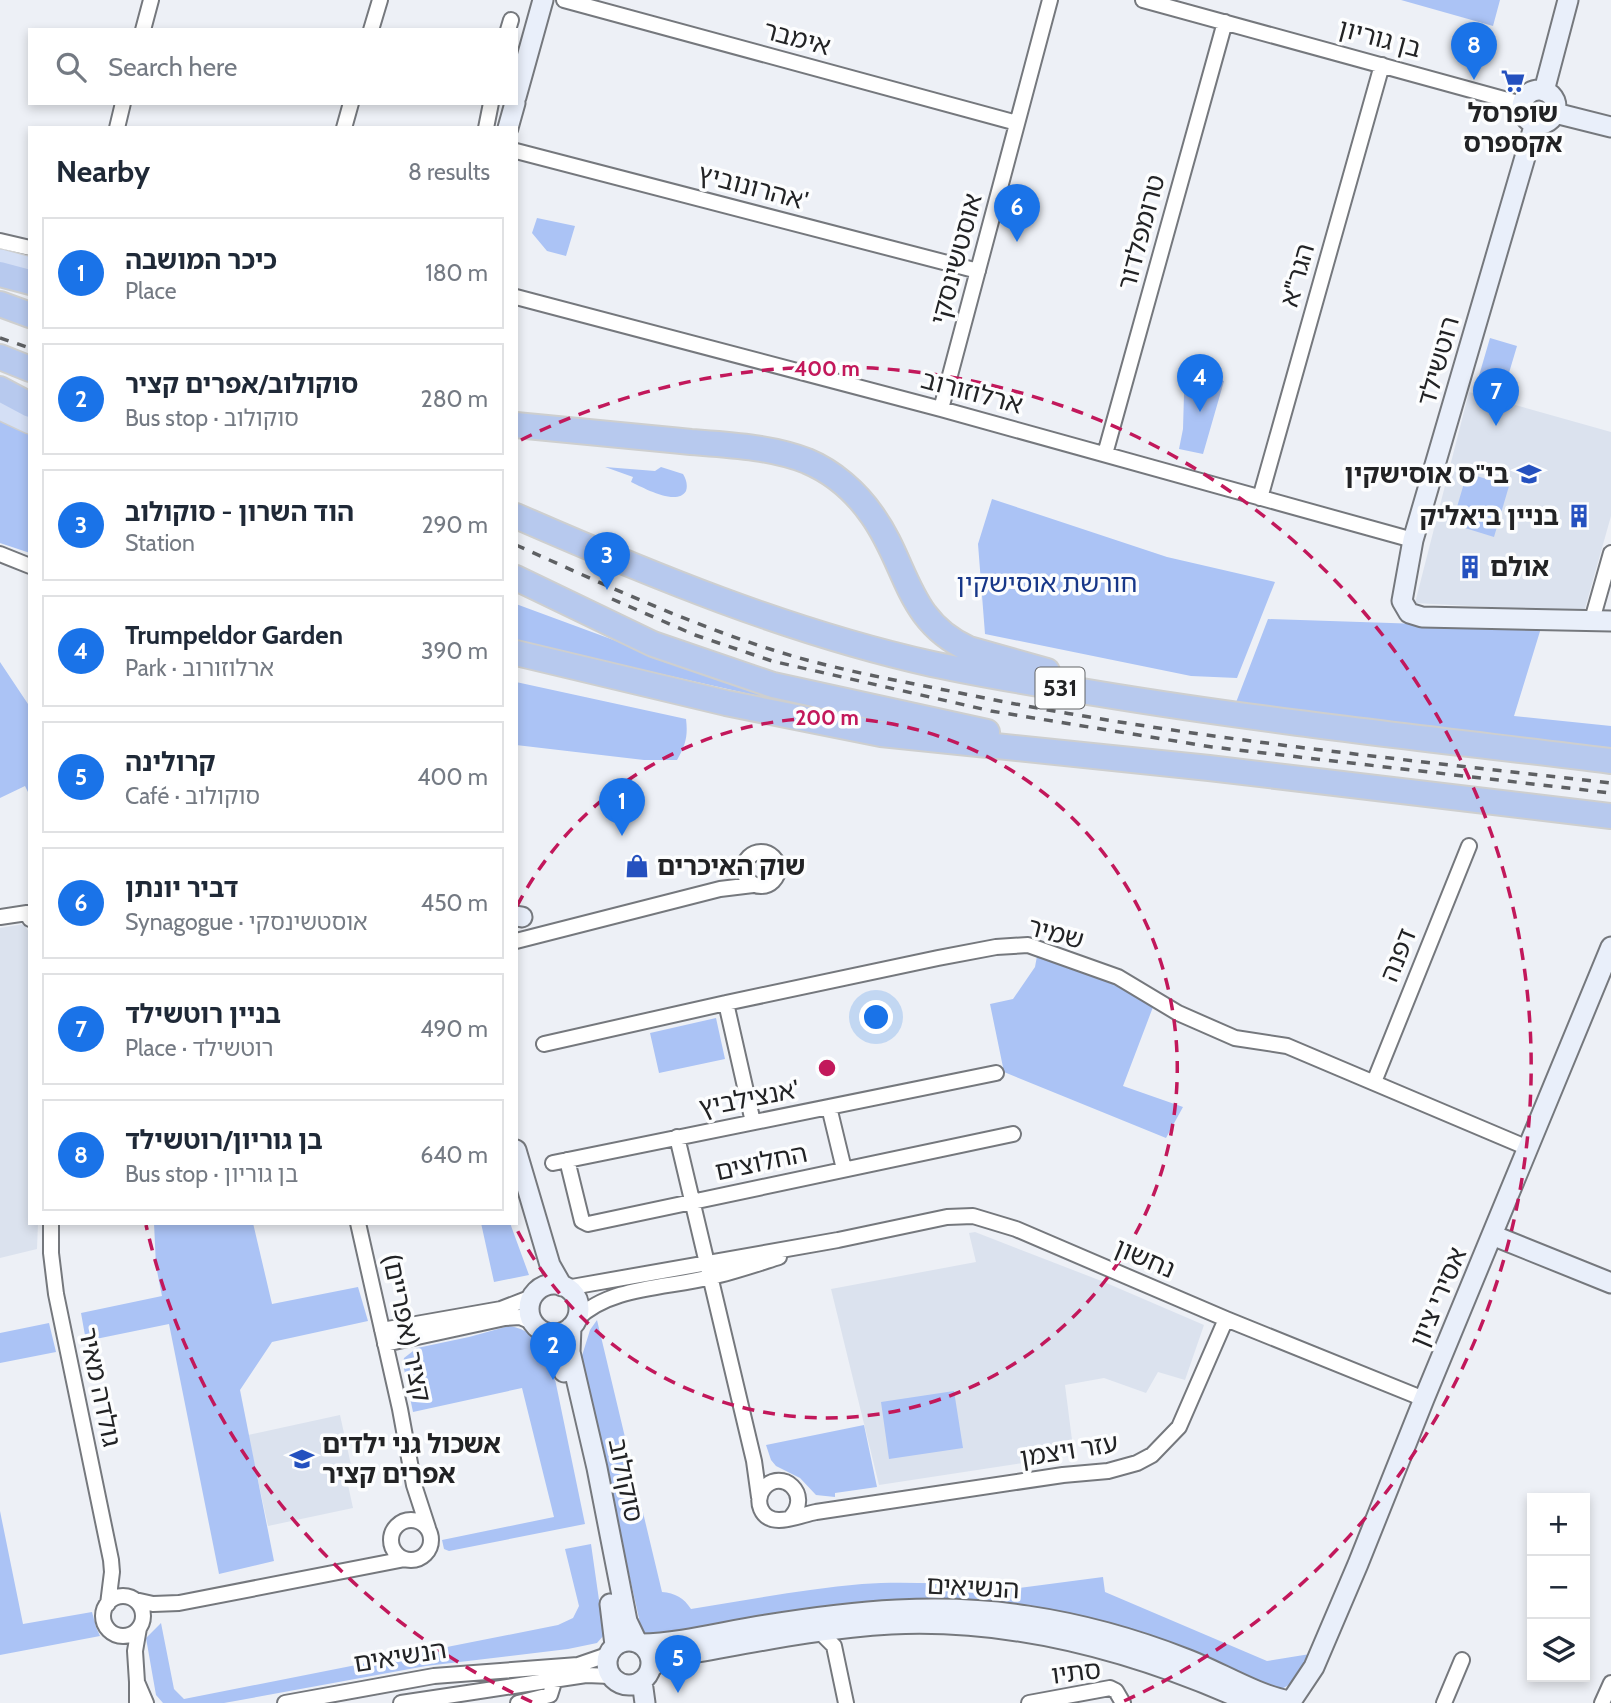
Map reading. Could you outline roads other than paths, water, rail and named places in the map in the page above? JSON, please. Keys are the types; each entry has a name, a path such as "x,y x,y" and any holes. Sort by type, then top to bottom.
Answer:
{"highway":[{"path":"0,274 28,281"},
{"path":"0,304 28,314"},
{"path":"0,357 28,368"},
{"path":"0,389 28,404"},
{"path":"518,425 739,446 807,461 843,483 871,513 894,553 915,602 926,618 947,638 984,654 1193,710"},
{"name":"531","path":"523,519 731,604 851,642 930,663 1193,710 1611,761"},
{"name":"531","path":"518,579 653,644 774,685 987,732 1209,768 1611,816"},
{"path":"521,655 843,728 1209,768"}],"main road":[{"path":"0,260 28,267"},
{"path":"0,409 28,422"}],"street":[{"path":"144,28 151,0"},
{"path":"372,28 380,0"},
{"path":"518,90 543,0"},
{"name":"אימבר","path":"564,0 1017,123"},
{"name":"אוסטשינסקי","path":"941,409 1050,0"},
{"name":"בן גוריון","path":"1143,0 1522,104"},
{"path":"1544,91 1568,0"},
{"name":"טרומפלדור","path":"1105,454 1225,22"},
{"name":"הגר\"א","path":"1260,498 1382,65"},
{"path":"1544,91 1555,100 1555,113 1543,124 1535,123 1524,116 1522,104 1528,94 1544,91"},
{"path":"117,126 123,105"},
{"path":"344,126 346,105"},
{"path":"486,126 491,105"},
{"path":"508,126 514,105"},
{"path":"1555,113 1611,127"},
{"name":"רוטשילד","path":"1535,123 1413,540 1402,601 1409,613 1431,618 1601,621"},
{"name":"אהרונוביץ'","path":"518,151 978,271"},
{"path":"0,241 28,248"},
{"name":"ארלוזורוב","path":"518,298 941,409 1413,540"},
{"path":"1601,621 1611,553"},
{"path":"0,554 28,565"},
{"name":"דפנה","path":"1374,1082 1469,846"},
{"path":"518,941 720,889 753,885"},
{"path":"0,917 28,916"},
{"name":"שמיר","path":"544,1044 996,947 1028,945 1118,977 1178,1013 1236,1038 1287,1046 1528,1148"},
{"name":"אסירי ציון","path":"1295,1702 1314,1667 1611,947"},
{"path":"726,1003 753,1122"},
{"name":"אנצילביץ'","path":"560,1161 996,1073"},
{"path":"829,1107 845,1169"},
{"name":"החלוצים","path":"560,1161 582,1221 588,1224 1013,1134"},
{"path":"677,1138 752,1456 761,1510 771,1519 778,1521 791,1517 798,1506 798,1497 789,1484 763,1473 752,1456"},
{"path":"384,1337 505,1318 520,1317 539,1327 560,1333 574,1323 578,1304 550,1265 518,1157"},
{"path":"518,1200 535,1255 539,1279 529,1310 539,1327"},
{"name":"נחשון","path":"564,1287 838,1240 947,1216 973,1216 1016,1228 1226,1319 1424,1399"},
{"name":"גולדה מאיר","path":"51,1225 51,1253 58,1302 111,1560 108,1604"},
{"name":"קציר (אפריים)","path":"358,1225 414,1485 428,1528"},
{"path":"1492,1235 1611,1283"},
{"name":"נחשון","path":"574,1323 593,1305 619,1296 710,1278 838,1240"},
{"path":"384,1337 502,1309 551,1285 564,1287"},
{"name":"עזר ויצמן","path":"791,1517 1070,1474 1108,1471 1137,1463 1152,1455 1179,1427 1226,1319"},
{"name":"סוקולוב","path":"574,1323 570,1352 597,1468 627,1621 639,1643"},
{"name":"סוקולוב","path":"539,1327 552,1341 561,1357 571,1401 615,1628 611,1650"},
{"path":"759,1497 766,1486 777,1481"},
{"name":"קציר (אפריים)","path":"402,1522 411,1504 414,1485"},
{"name":"עזר ויצמן","path":"798,1497 816,1507 836,1509"},
{"path":"134,1666 116,1635 106,1627 104,1620 103,1614 108,1604 122,1597 153,1604 179,1603 363,1566 416,1559 427,1553 432,1540 428,1528 417,1520 402,1522 394,1529 381,1552 363,1566"},
{"path":"391,1535 393,1548 405,1559"},
{"name":"גולדה מאיר","path":"111,1560 119,1580 133,1600"},
{"path":"133,1600 142,1610 134,1666 137,1703"},
{"path":"116,1635 129,1635 159,1612 179,1603"},
{"name":"הנשיאים","path":"639,1643 857,1613 929,1609 995,1612 1058,1621 1129,1639 1186,1659 1262,1692 1295,1702"},
{"name":"הנשיאים","path":"646,1675 657,1662 675,1656 845,1629 891,1624 945,1624 1045,1635 1124,1654 1251,1703"},
{"path":"834,1646 845,1629"},
{"path":"816,1633 822,1634 834,1646 846,1703"},
{"path":"627,1703 606,1666 611,1650 624,1640 639,1643 650,1657 645,1703"},
{"name":"הנשיאים","path":"285,1703 434,1676 578,1665 611,1650"},
{"path":"1444,1703 1462,1660"},
{"name":"הנשיאים","path":"401,1703 586,1675 616,1680"},
{"path":"616,1680 632,1685 646,1675"},
{"path":"518,1703 550,1695 555,1679"},
{"path":"137,1682 146,1703"},
{"path":"1602,1703 1611,1683"},
{"name":"סתיו","path":"1029,1703 1110,1688 1116,1691 1123,1703"}],"railway":[{"path":"0,338 28,347"},
{"path":"518,546 707,627 795,657 864,674 1036,708 1200,734 1611,783"},
{"path":"612,599 695,635 772,661 991,711 1212,747 1611,793"}],"place":[{"name":"בן גוריון/רוטשילד","path":"1474,80"},
{"name":"שופרסל אקספרס","path":"1513,81"},
{"name":"דביר יונתן","path":"1017,242"},
{"name":"Trumpeldor Garden","path":"1200,412"},
{"name":"בניין רוטשילד","path":"1496,426"},
{"name":"בי\"ס אוסישקין","path":"1529,474"},
{"name":"בניין ביאליק","path":"1579,516"},
{"name":"אולם","path":"1470,567"},
{"name":"הוד השרון - סוקולוב","path":"607,590"},
{"name":"כיכר המושבה","path":"622,836"},
{"name":"שוק האיכרים","path":"637,866"},
{"name":"סוקולוב/אפרים קציר","path":"553,1380"},
{"name":"אשכול גני ילדים אפרים קציר","path":"302,1459"},
{"name":"קרולינה","path":"678,1693"}],"park label":[{"name":"חורשת אוסישקין","path":"1047,583"}]}
